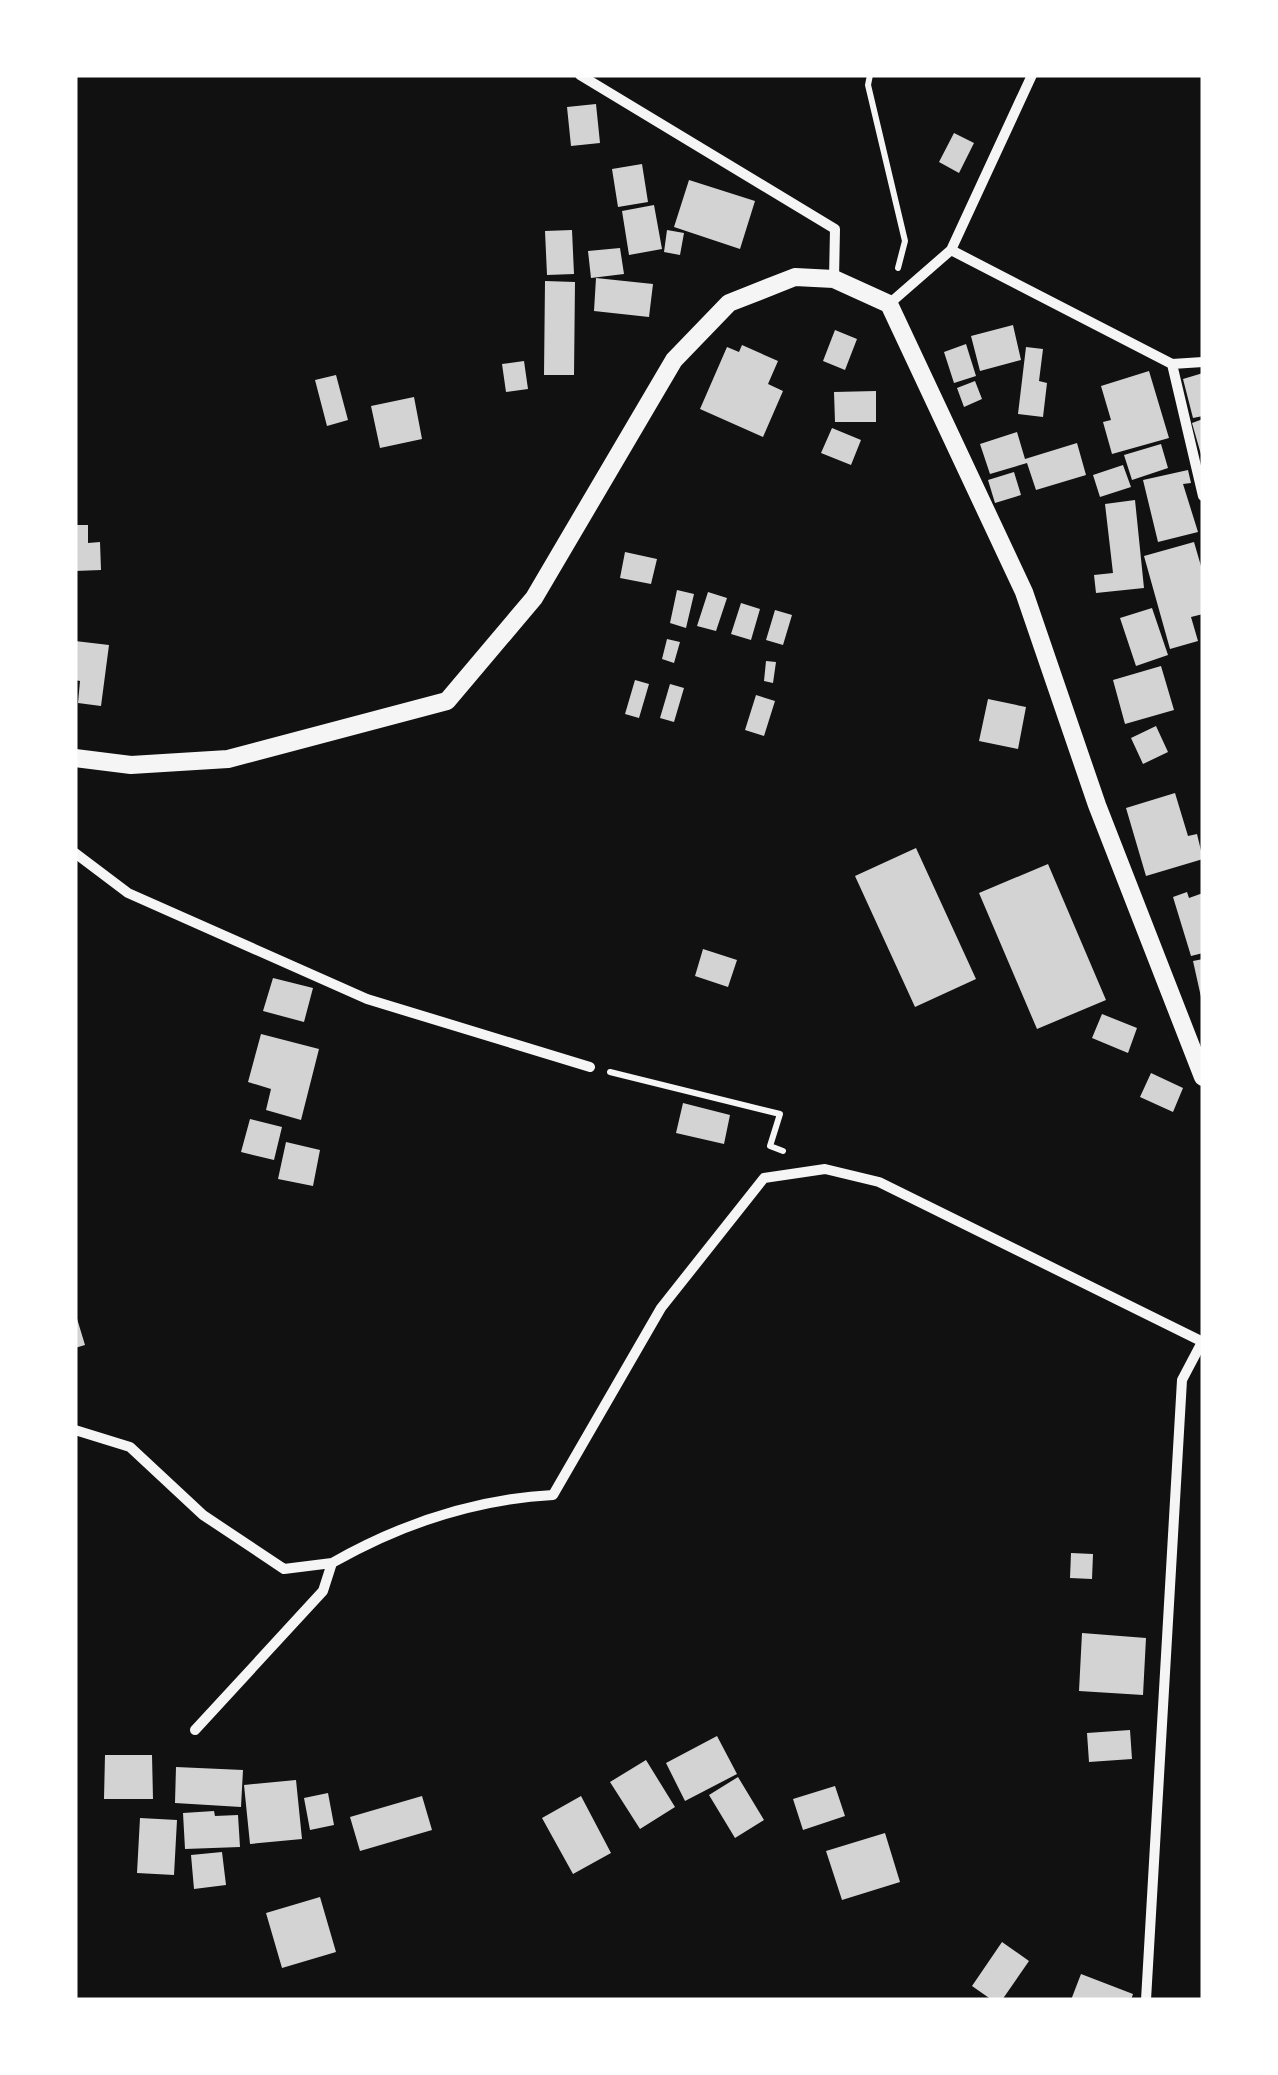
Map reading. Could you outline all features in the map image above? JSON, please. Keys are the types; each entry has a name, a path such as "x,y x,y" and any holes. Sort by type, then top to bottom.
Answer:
{"street":[{"path":"580,75 835,229 834,278"},
{"path":"889,304 951,250 1032,75"},
{"path":"951,250 1172,364 1203,362"},
{"path":"75,758 132,764 228,759 448,701 534,598 674,360 729,303 795,277 834,278 889,304 1024,592 1097,805 1203,1077"},
{"path":"1172,364 1203,496"},
{"path":"75,853 128,893 367,999 590,1067"},
{"path":"75,1430 130,1447 203,1515 284,1569 332,1564 382,1534 492,1502 553,1494 662,1308 764,1178 825,1169 879,1182 1202,1342 1182,1380 1146,2000"},
{"path":"195,1730 323,1591 332,1564"}],"path":[{"path":"870,75 868,85 906,240 889,304"},
{"path":"590,1067 780,1114 770,1146 825,1169"}],"building":[{"path":"596,104 600,143 571,146 567,107"},
{"path":"954,133 974,143 959,173 939,162"},
{"path":"642,164 648,202 618,207 612,169"},
{"path":"689,180 755,201 740,249 674,227"},
{"path":"654,205 662,249 629,255 622,211"},
{"path":"572,230 574,274 547,275 545,231"},
{"path":"667,230 684,233 680,255 664,252"},
{"path":"620,248 624,274 591,278 588,251"},
{"path":"596,278 653,284 649,317 594,311"},
{"path":"545,281 575,282 574,375 544,375"},
{"path":"1013,325 1021,360 980,371 971,336"},
{"path":"835,330 857,339 845,370 823,361"},
{"path":"966,344 976,376 954,383 944,352"},
{"path":"742,345 778,361 768,384 783,391 763,437 700,409 727,347 739,352"},
{"path":"1026,347 1043,349 1039,381 1047,383 1043,417 1018,414"},
{"path":"524,361 528,389 506,392 502,364"},
{"path":"1149,371 1169,438 1112,454 1103,422 1111,420 1101,386"},
{"path":"1203,373 1203,416 1193,418 1183,379"},
{"path":"336,375 348,420 327,426 315,380"},
{"path":"975,381 982,399 964,407 957,388"},
{"path":"876,391 876,422 835,422 834,392"},
{"path":"414,397 422,439 380,448 371,406"},
{"path":"1203,419 1203,458 1202,458 1192,423"},
{"path":"832,428 861,440 851,465 821,453"},
{"path":"1017,432 1025,459 1077,443 1086,475 1036,490 1027,463 990,474 980,444"},
{"path":"1161,444 1168,468 1132,480 1124,455"},
{"path":"1123,465 1131,487 1100,497 1093,475"},
{"path":"1188,470 1191,483 1183,484 1198,532 1158,542 1143,480"},
{"path":"1014,472 1021,495 995,503 988,480"},
{"path":"1135,500 1144,588 1096,593 1094,575 1113,573 1105,504"},
{"path":"75,525 88,525 88,543 100,542 101,570 75,571"},
{"path":"1194,542 1203,573 1203,614 1191,617 1198,641 1170,649 1144,556"},
{"path":"625,552 657,559 651,584 620,578"},
{"path":"677,590 694,594 686,628 670,623"},
{"path":"708,592 727,598 716,631 697,626"},
{"path":"741,603 760,609 751,640 731,634"},
{"path":"1152,608 1168,655 1136,666 1120,618"},
{"path":"775,610 792,615 783,645 766,640"},
{"path":"667,639 680,642 674,663 662,659"},
{"path":"75,641 109,645 101,706 78,703 80,681 75,680"},
{"path":"766,661 776,662 773,683 764,681"},
{"path":"1161,666 1174,710 1125,724 1113,680"},
{"path":"635,680 649,684 639,718 625,714"},
{"path":"670,684 684,688 674,722 660,718"},
{"path":"756,695 775,701 764,736 745,730"},
{"path":"988,699 1026,707 1018,749 979,741"},
{"path":"1156,726 1168,752 1143,764 1131,738"},
{"path":"1175,793 1188,836 1197,834 1203,859 1146,876 1126,808"},
{"path":"916,848 976,979 915,1007 855,876"},
{"path":"1048,864 1106,1000 1037,1029 979,893"},
{"path":"1187,892 1189,898 1203,893 1203,953 1191,956 1173,897"},
{"path":"703,949 737,960 728,987 695,976"},
{"path":"1203,959 1203,997 1201,997 1193,961"},
{"path":"273,978 313,988 304,1022 263,1011"},
{"path":"1102,1014 1137,1028 1128,1053 1092,1038"},
{"path":"261,1034 319,1049 301,1120 266,1110 271,1089 248,1082"},
{"path":"1151,1073 1183,1088 1173,1112 1140,1097"},
{"path":"683,1103 730,1115 724,1144 676,1133"},
{"path":"250,1119 282,1127 274,1160 241,1152"},
{"path":"286,1142 320,1150 313,1186 278,1179"},
{"path":"75,1312 85,1345 75,1348"},
{"path":"1071,1553 1093,1554 1092,1579 1070,1578"},
{"path":"1082,1633 1146,1638 1143,1695 1079,1691"},
{"path":"1130,1730 1132,1759 1089,1762 1087,1733"},
{"path":"717,1736 737,1774 685,1801 666,1763"},
{"path":"105,1755 152,1755 153,1799 104,1799"},
{"path":"646,1760 675,1807 640,1829 610,1782"},
{"path":"176,1767 243,1770 241,1807 175,1803"},
{"path":"738,1777 764,1820 735,1838 709,1795"},
{"path":"296,1780 302,1839 250,1844 244,1785"},
{"path":"835,1786 845,1816 803,1830 793,1799"},
{"path":"328,1793 334,1825 310,1830 304,1798"},
{"path":"422,1796 432,1830 360,1851 350,1817"},
{"path":"581,1796 611,1853 573,1874 542,1818"},
{"path":"214,1811 215,1816 238,1815 240,1847 185,1849 183,1813"},
{"path":"140,1818 177,1820 174,1875 137,1873"},
{"path":"885,1833 900,1882 842,1900 826,1851"},
{"path":"222,1852 226,1885 194,1889 191,1855"},
{"path":"320,1897 336,1952 282,1968 266,1913"},
{"path":"1002,1942 1029,1961 1002,2000 992,2000 972,1986"},
{"path":"1081,1974 1133,1994 1131,2000 1071,2000"}]}
